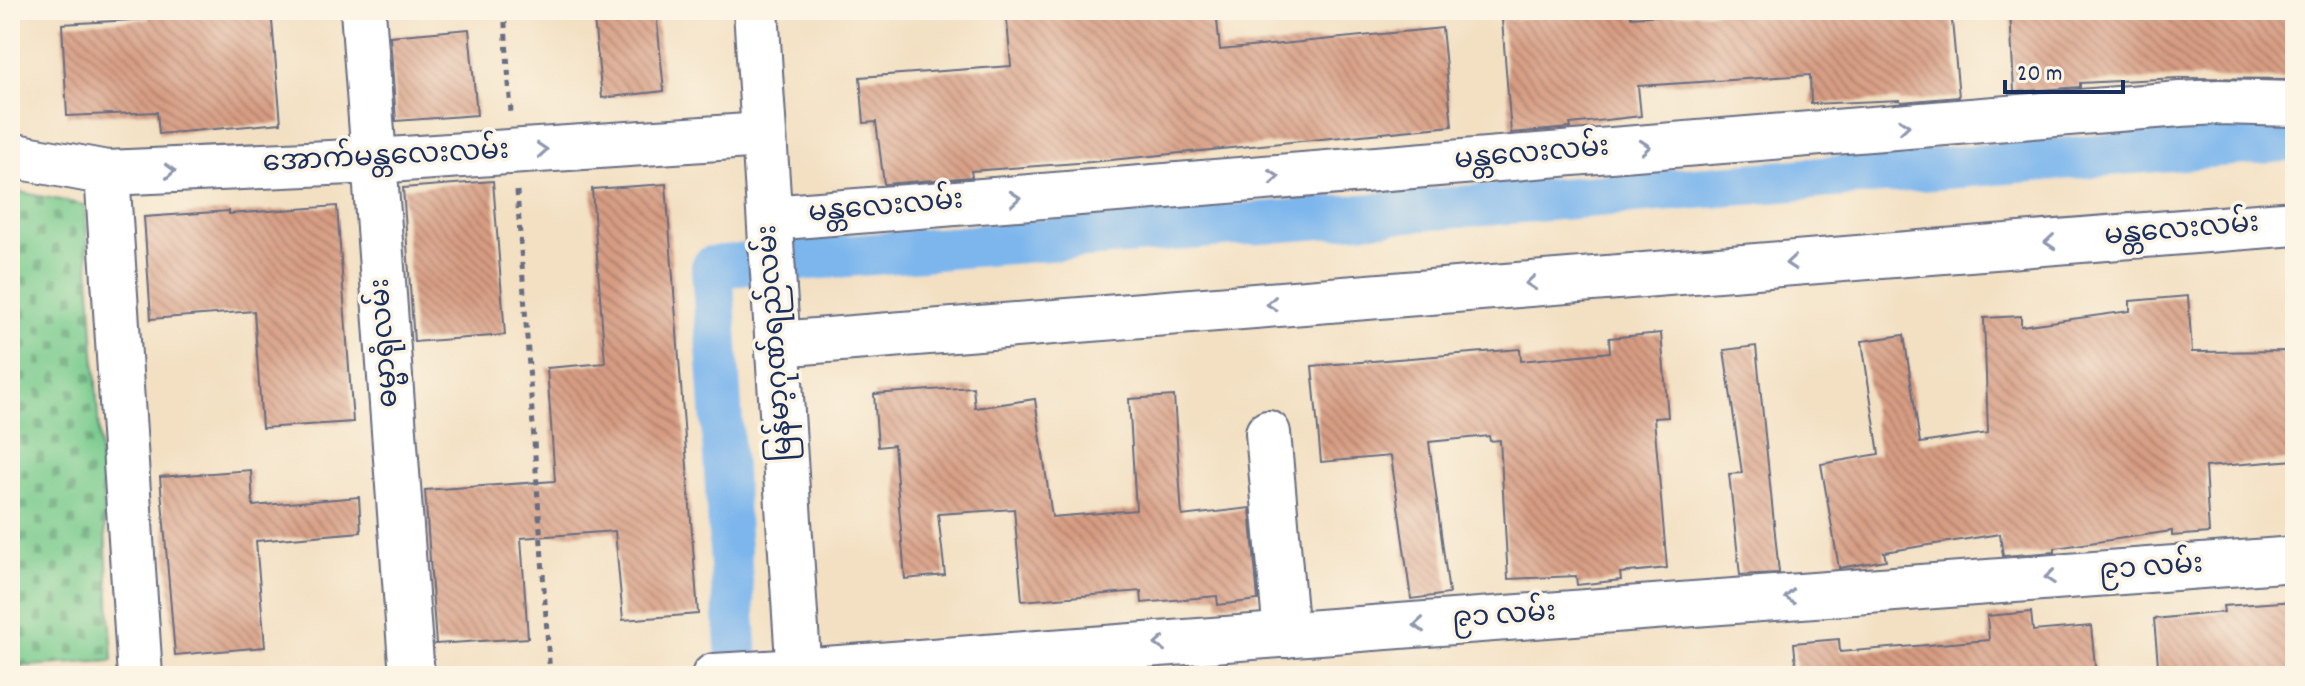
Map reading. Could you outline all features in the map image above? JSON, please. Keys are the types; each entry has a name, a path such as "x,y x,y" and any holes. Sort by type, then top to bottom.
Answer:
{"street":[{"name":"ဓမ္မာရုံလမ်း","path":"363,10 412,676"},
{"name":"မြန်မာ့ဂုဏ်ရည်လမ်း","path":"756,10 799,674"},
{"name":"မန္တလေးလမ်း","path":"770,218 2180,104 2295,104"},
{"name":"အောက်မန္တလေးလမ်း","path":"10,155 107,173 374,161 763,135"},
{"path":"107,173 140,676"},
{"name":"မန္တလေးလမ်း","path":"778,344 2295,223"},
{"path":"1268,433 1286,635"},
{"name":"၉၁ လမ်း","path":"714,676 799,674 2295,559"}],"path":[{"path":"504,10 550,676"}],"green space":[{"path":"10,190 85,205 113,661 10,667"}],"building":[{"path":"148,10 271,10 281,123 159,134 157,112 67,116 62,24 149,19"},
{"path":"593,10 656,10 664,91 602,98"},
{"path":"1006,10 1216,10 1220,50 1442,28 1452,126 971,171 972,177 884,184 876,122 864,123 860,77 1011,66"},
{"path":"1630,10 1631,17 1745,10 1951,10 1959,97 1811,104 1810,75 1638,86 1641,116 1570,124 1571,128 1511,133 1502,20"},
{"path":"2010,10 2292,10 2294,79 2179,78 2080,83 2080,87 2014,92"},
{"path":"469,29 477,115 396,121 390,36"},
{"path":"493,181 505,335 414,342 403,188"},
{"path":"666,184 698,614 623,620 615,531 521,538 528,638 436,644 425,490 555,481 547,368 605,363 592,189"},
{"path":"337,206 353,422 262,428 254,311 151,319 144,217"},
{"path":"2188,296 2192,352 2295,351 2295,460 2205,467 2209,533 2172,536 2172,531 2055,548 2055,552 2003,556 2000,534 1884,552 1886,560 1839,568 1821,464 1879,454 1862,341 1904,335 1920,443 1988,433 1984,318 2021,316 2021,326 2130,311 2130,301"},
{"path":"1661,333 1668,417 1654,418 1667,568 1620,573 1621,580 1577,585 1576,576 1508,579 1500,440 1490,441 1489,436 1429,442 1449,594 1411,599 1391,456 1321,462 1312,366 1520,349 1521,361 1610,352 1609,338"},
{"path":"1756,346 1779,573 1740,575 1729,474 1742,473 1724,350"},
{"path":"973,387 975,408 1035,399 1052,517 1136,510 1129,399 1174,396 1182,516 1250,508 1258,600 1218,605 1217,596 1142,603 1141,591 1022,601 1014,509 938,514 945,575 905,579 894,445 878,447 874,394"},
{"path":"251,470 253,506 359,497 361,532 256,541 265,647 175,655 160,477"},
{"path":"2295,601 2295,676 2159,676 2154,619 2224,612 2223,606"},
{"path":"2031,612 2033,631 2091,626 2096,676 1797,676 1794,643 1839,639 1840,652 1989,640 1987,616"}],"waterway":[{"path":"738,676 712,267 2295,140"}]}
